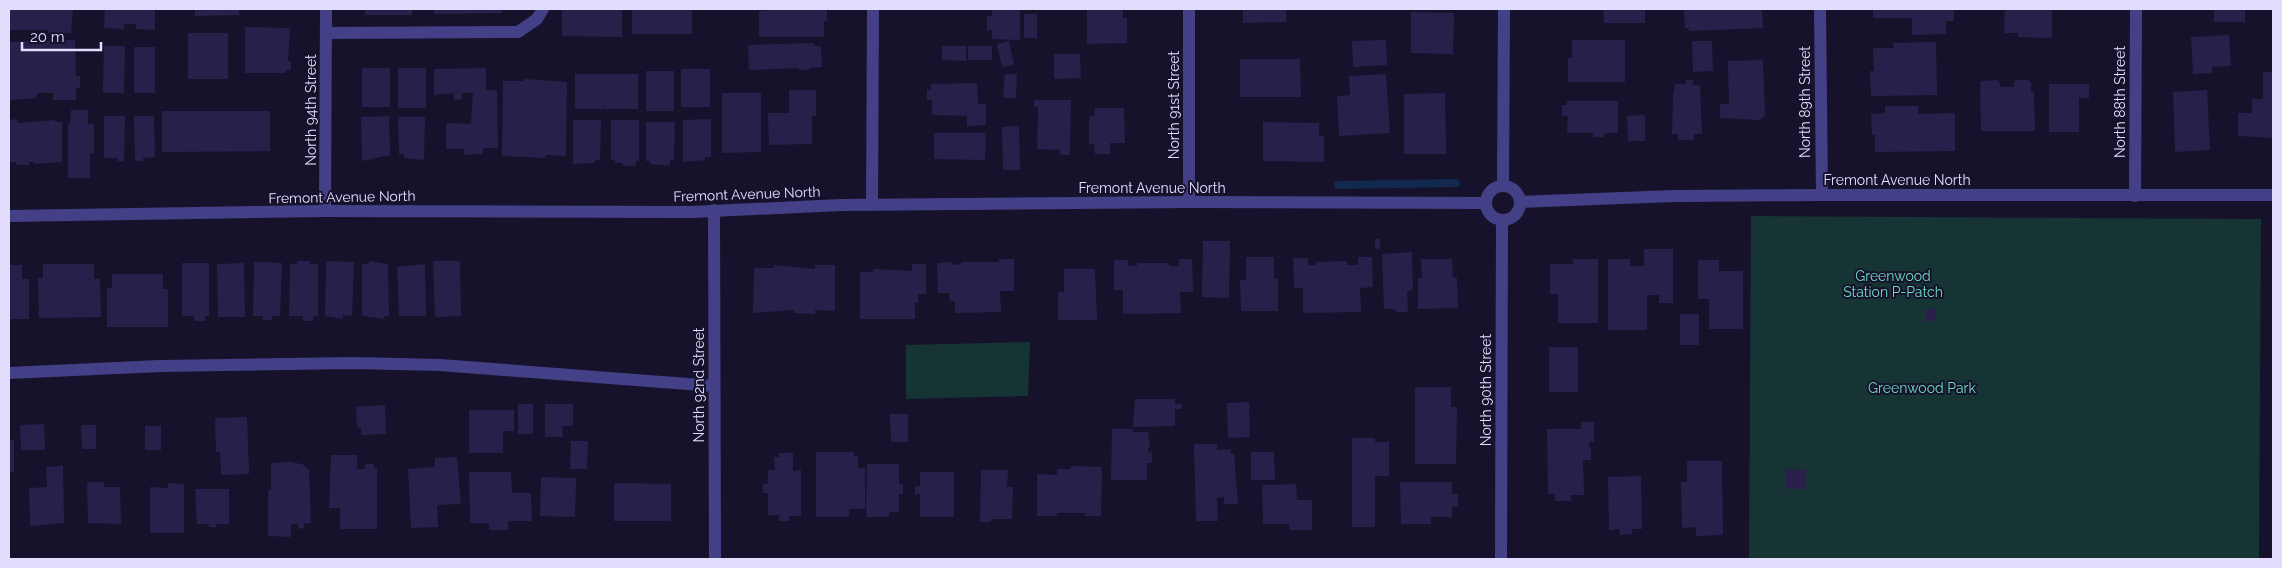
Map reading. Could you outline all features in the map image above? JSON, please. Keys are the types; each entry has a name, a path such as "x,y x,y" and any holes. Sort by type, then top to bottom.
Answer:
{"street":[{"name":"North 94th Street","path":"325,211 326,9"},
{"path":"326,33 518,32 537,19 543,9"},
{"path":"872,205 873,9"},
{"name":"North 91st Street","path":"1189,9 1189,202"},
{"path":"1503,186 1504,9"},
{"name":"North 89th Street","path":"1820,9 1822,195"},
{"name":"North 88th Street","path":"2135,196 2136,9"},
{"path":"1503,186 1516,191 1520,202 1517,213 1508,220 1491,216 1486,204 1491,190 1503,186"},
{"name":"Fremont Avenue North","path":"1520,202 1674,196 2273,195"},
{"name":"Fremont Avenue North","path":"9,216 325,211 692,212 872,205 1189,202 1486,204"},
{"name":"North 92nd Street","path":"714,210 714,559"},
{"name":"North 90th Street","path":"1501,559 1502,220"},
{"path":"9,373 160,366 353,363 440,365 714,386"}],"green space":[{"name":"Greenwood Park","path":"1751,216 2261,219 2259,559 1749,559"},
{"path":"1030,342 1028,396 906,399 906,345"}],"building":[{"path":"9,9 73,9 71,33 48,33 48,30 9,30"},
{"path":"105,9 155,9 155,30 136,29 136,24 124,24 124,29 104,28"},
{"path":"195,9 239,9 239,15 195,16"},
{"path":"365,9 412,9 412,15 365,15"},
{"path":"434,9 502,9 502,13 434,14"},
{"path":"562,9 622,9 622,37 562,36"},
{"path":"632,9 692,9 692,34 632,34"},
{"path":"766,9 827,9 827,21 824,21 824,37 759,37 759,11 766,11"},
{"path":"992,9 1020,9 1020,40 992,39 992,30 987,30 987,16 992,16"},
{"path":"1087,9 1123,9 1123,18 1127,18 1127,43 1087,44"},
{"path":"1243,9 1286,9 1286,22 1243,23"},
{"path":"1603,9 1645,9 1645,23 1604,23"},
{"path":"1759,9 1762,10 1763,28 1689,31 1689,28 1685,28 1684,10"},
{"path":"1873,9 1954,9 1954,21 1946,21 1946,34 1912,35 1912,18 1873,18"},
{"path":"2005,9 2052,9 2052,38 2018,37 2018,33 2004,33"},
{"path":"2214,9 2245,9 2245,22 2214,22"},
{"path":"1411,12 1454,13 1453,54 1411,53"},
{"path":"1024,14 1037,14 1037,38 1024,38"},
{"path":"245,27 290,28 288,61 291,61 291,70 286,70 286,73 245,73"},
{"path":"188,33 228,33 228,79 188,79"},
{"path":"2229,35 2231,66 2212,67 2212,73 2193,74 2191,37"},
{"path":"75,40 76,76 80,76 80,88 76,88 76,100 53,100 53,93 37,93 37,98 9,100 9,42"},
{"path":"1386,40 1387,65 1353,67 1352,41"},
{"path":"1572,40 1625,40 1625,82 1568,82 1568,58 1572,58"},
{"path":"1009,41 1014,65 1002,67 997,44"},
{"path":"1692,41 1712,41 1713,71 1693,72"},
{"path":"1936,42 1937,95 1871,96 1870,71 1874,71 1873,48 1894,48 1893,43"},
{"path":"814,43 814,46 821,46 822,67 809,70 797,68 749,70 748,45"},
{"path":"104,46 125,46 124,93 103,93"},
{"path":"942,46 966,46 966,61 942,60"},
{"path":"968,46 992,46 992,60 968,60"},
{"path":"134,47 155,47 155,93 134,93"},
{"path":"1054,54 1080,54 1081,78 1054,79"},
{"path":"1240,59 1300,59 1301,97 1240,97"},
{"path":"1763,60 1765,115 1760,120 1720,118 1720,104 1729,104 1728,61"},
{"path":"362,68 390,68 390,107 362,107"},
{"path":"398,68 426,68 426,108 398,108"},
{"path":"486,68 486,90 497,90 498,148 483,148 483,154 464,155 464,149 446,149 446,123 471,124 473,93 462,93 462,99 454,100 454,93 434,95 434,69"},
{"path":"681,69 710,69 710,107 681,107"},
{"path":"646,71 674,71 674,111 646,111"},
{"path":"2263,72 2273,72 2273,138 2238,136 2238,113 2252,113 2252,99 2263,99"},
{"path":"575,74 638,74 638,109 604,109 603,103 603,109 575,109"},
{"path":"1005,74 1017,74 1016,98 1003,98"},
{"path":"1386,74 1390,133 1339,136 1337,96 1350,95 1349,76"},
{"path":"524,79 567,82 566,156 545,155 545,158 502,156 503,81 524,81"},
{"path":"1686,80 1693,80 1693,85 1700,85 1702,134 1694,134 1694,140 1678,140 1678,134 1672,134 1673,96 1675,84 1686,84"},
{"path":"1998,80 2001,87 2013,87 2015,80 2028,80 2031,83 2031,92 2034,91 2035,131 1981,131 1980,83 1982,81"},
{"path":"977,83 978,104 986,104 986,125 967,126 967,116 932,115 932,100 927,100 927,90 931,90 931,84"},
{"path":"2049,84 2089,84 2089,98 2079,98 2079,132 2049,132"},
{"path":"789,90 816,90 816,116 812,116 812,144 769,145 768,113 789,113"},
{"path":"2207,90 2210,150 2175,152 2173,92"},
{"path":"722,93 761,93 761,152 722,153"},
{"path":"1445,93 1446,154 1404,154 1404,94"},
{"path":"1034,100 1071,100 1070,155 1060,155 1060,150 1037,149 1038,107 1034,107"},
{"path":"1567,101 1618,101 1618,133 1604,133 1604,137 1593,137 1593,133 1567,133 1568,116 1562,116 1562,105 1567,105"},
{"path":"1885,106 1918,106 1918,114 1955,113 1955,151 1875,152 1875,135 1872,135 1871,114 1885,113"},
{"path":"1095,108 1124,108 1125,143 1110,143 1110,154 1095,154 1094,144 1089,144 1089,116 1094,116"},
{"path":"71,110 88,110 88,124 94,124 94,153 90,153 90,178 68,178 68,124 70,124"},
{"path":"162,111 270,111 270,151 162,152"},
{"path":"1645,115 1645,141 1628,141 1627,116"},
{"path":"104,116 125,116 124,161 117,161 118,158 104,158"},
{"path":"134,116 154,116 155,157 143,158 143,161 135,161"},
{"path":"389,116 390,155 362,161 361,117"},
{"path":"398,117 425,117 424,160 404,158 404,154 399,154"},
{"path":"17,119 17,123 55,120 55,122 62,122 62,162 34,164 34,162 29,162 29,165 16,165 16,162 9,162 9,120"},
{"path":"711,119 711,157 705,157 705,160 683,162 683,120"},
{"path":"573,120 601,120 600,160 595,160 595,163 573,164"},
{"path":"611,120 639,120 639,161 636,161 636,166 623,166 623,163 615,163 615,160 611,160"},
{"path":"646,122 675,122 674,160 670,160 670,166 650,164 650,161 646,161"},
{"path":"1263,122 1319,123 1319,136 1324,136 1324,162 1263,161"},
{"path":"1019,126 1020,170 1003,170 1002,127"},
{"path":"934,133 986,133 985,160 934,159"},
{"path":"1375,239 1380,239 1380,249 1375,249"},
{"path":"1203,241 1230,241 1229,298 1202,297"},
{"path":"1644,249 1673,249 1673,303 1659,303 1659,295 1647,295 1647,330 1608,330 1608,259 1630,259 1630,266 1644,266"},
{"path":"1412,252 1413,290 1407,291 1408,312 1384,309 1382,254"},
{"path":"1246,257 1274,257 1274,279 1278,279 1278,311 1241,311 1240,280 1246,280"},
{"path":"1358,257 1372,257 1373,287 1360,288 1361,312 1303,313 1303,288 1294,288 1293,258 1308,258 1308,265 1316,265 1316,262 1347,261 1347,265 1358,265"},
{"path":"999,259 1014,259 1014,291 1000,291 1001,312 955,313 955,301 950,301 949,293 938,293 937,263 952,262 952,265 961,264 961,262 999,262"},
{"path":"1179,259 1192,259 1193,292 1180,292 1181,313 1123,314 1123,290 1114,290 1114,260 1128,260 1129,266 1137,266 1137,263 1169,263 1169,266 1179,266"},
{"path":"1421,259 1452,259 1453,278 1457,278 1458,308 1418,309 1418,278 1422,278"},
{"path":"1573,259 1598,259 1598,323 1558,323 1558,294 1550,294 1550,264 1573,264"},
{"path":"1698,260 1719,260 1719,271 1743,271 1743,329 1709,329 1709,299 1698,299"},
{"path":"297,261 310,261 310,264 318,264 318,316 313,316 313,321 303,321 303,316 289,316 290,264 297,264"},
{"path":"326,261 354,262 352,316 343,315 343,319 325,316"},
{"path":"369,261 388,264 389,316 384,316 384,319 362,316 362,264 369,264"},
{"path":"433,261 460,261 461,316 435,317"},
{"path":"254,262 282,263 280,316 272,316 272,320 263,320 263,316 253,316"},
{"path":"182,263 209,263 209,316 205,316 205,321 194,321 194,316 182,316"},
{"path":"244,263 245,317 218,317 217,264"},
{"path":"43,264 94,264 94,279 100,279 101,317 39,318 38,278 43,278"},
{"path":"425,264 426,316 399,316 397,267"},
{"path":"912,264 926,264 926,294 918,294 918,303 915,303 915,319 860,319 860,272 873,272 873,269 912,271"},
{"path":"9,265 22,265 22,279 29,279 29,319 9,319"},
{"path":"774,265 815,269 815,265 835,265 835,311 815,310 815,314 794,313 794,310 753,313 754,268 774,268"},
{"path":"1064,269 1095,269 1097,320 1058,320 1058,292 1064,292"},
{"path":"112,274 163,274 163,289 168,289 168,327 107,327 107,288 112,288"},
{"path":"1926,309 1936,309 1935,321 1926,321"},
{"path":"1680,314 1699,314 1699,345 1680,345"},
{"path":"1549,347 1578,347 1578,392 1549,392"},
{"path":"1415,387 1451,387 1451,407 1457,407 1456,464 1415,464"},
{"path":"1135,399 1175,399 1175,404 1182,404 1182,409 1175,409 1175,426 1133,427"},
{"path":"1249,402 1250,437 1228,438 1227,403"},
{"path":"518,404 533,404 533,434 518,434"},
{"path":"545,404 573,404 573,426 562,426 563,437 545,437"},
{"path":"385,405 386,434 361,435 361,427 357,428 356,407"},
{"path":"469,410 514,410 514,431 503,431 503,453 469,453"},
{"path":"890,414 908,414 908,442 891,442"},
{"path":"247,417 249,474 221,475 220,452 216,452 215,418"},
{"path":"1581,422 1594,422 1594,442 1589,442 1591,460 1583,460 1584,495 1571,495 1571,501 1555,501 1555,494 1548,494 1547,429 1581,429"},
{"path":"44,424 45,450 21,450 20,425"},
{"path":"81,425 96,425 96,449 82,449"},
{"path":"145,426 161,426 161,450 145,450"},
{"path":"1112,429 1133,429 1133,432 1148,432 1150,448 1148,448 1148,452 1152,453 1152,463 1147,463 1147,480 1111,480"},
{"path":"1352,438 1375,438 1375,442 1389,442 1389,476 1375,476 1375,527 1352,527"},
{"path":"9,440 14,440 14,472 9,472"},
{"path":"571,441 588,441 587,469 570,469"},
{"path":"1194,444 1217,444 1217,450 1231,449 1231,454 1234,454 1238,504 1224,504 1224,497 1217,498 1218,521 1196,521"},
{"path":"816,452 854,452 854,456 858,456 858,468 865,468 865,509 849,509 849,517 816,517"},
{"path":"1251,452 1274,452 1275,480 1251,480"},
{"path":"779,453 793,453 793,471 801,470 801,516 789,516 789,521 779,521 779,515 768,515 768,493 763,493 763,484 768,484 768,470 775,470 774,457 779,457"},
{"path":"331,455 357,455 357,469 365,469 365,464 374,464 374,468 377,468 377,529 340,529 340,508 329,508"},
{"path":"457,457 461,504 437,505 438,527 411,528 408,469 435,467 435,458"},
{"path":"1687,461 1722,461 1723,535 1696,536 1696,527 1682,528 1681,482 1687,482"},
{"path":"289,462 302,464 309,470 311,523 304,523 304,528 298,529 298,524 291,524 291,537 268,536 268,490 271,490 271,463"},
{"path":"867,464 899,464 899,484 903,484 903,494 899,494 899,512 889,512 889,517 866,517"},
{"path":"63,466 64,523 30,526 29,488 47,487 46,467"},
{"path":"1071,466 1102,467 1101,516 1085,516 1085,513 1057,513 1057,516 1037,516 1037,474 1057,475 1057,469 1071,469"},
{"path":"1786,469 1805,469 1805,489 1786,489"},
{"path":"981,470 1008,470 1007,487 1013,487 1012,519 991,519 991,522 980,522"},
{"path":"469,472 511,472 512,493 531,493 532,521 510,521 508,523 508,530 489,530 489,523 470,523"},
{"path":"920,472 954,472 954,517 920,517 920,494 915,494 915,486 920,486"},
{"path":"1641,476 1642,529 1632,529 1632,534 1620,535 1619,529 1609,530 1608,477"},
{"path":"541,477 576,478 575,517 540,516"},
{"path":"87,482 104,482 104,487 120,487 121,524 88,523"},
{"path":"1400,482 1452,482 1452,494 1458,494 1458,507 1452,507 1452,517 1431,517 1431,524 1401,524"},
{"path":"168,483 184,484 184,533 150,533 150,487 168,488"},
{"path":"614,483 671,484 671,521 614,521"},
{"path":"1296,484 1297,500 1312,500 1312,530 1290,530 1289,524 1263,524 1262,485"},
{"path":"195,489 229,489 229,524 216,524 216,527 209,527 209,524 197,524"}],"waterway":[{"path":"1338,185 1456,183"}],"park label":[{"name":"Greenwood Station P-Patch","path":"1893,284"}]}
